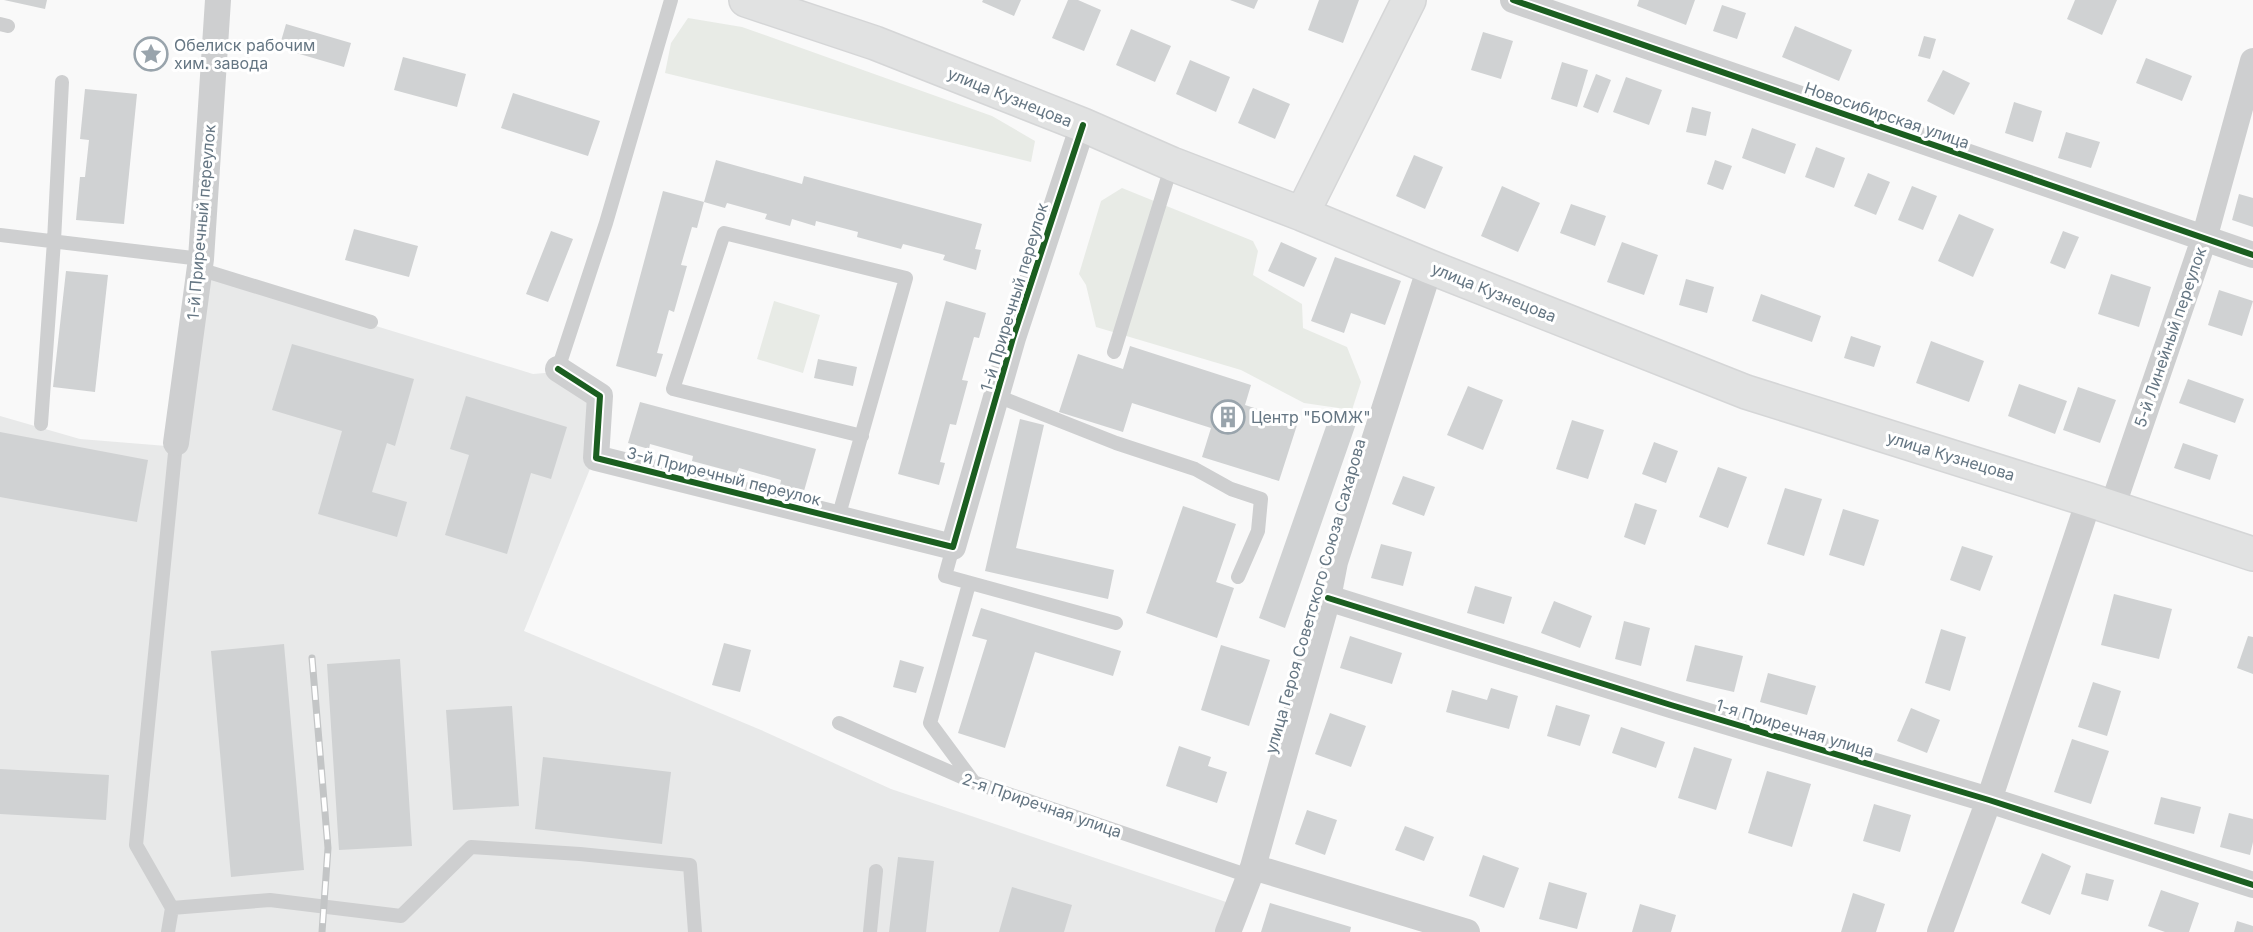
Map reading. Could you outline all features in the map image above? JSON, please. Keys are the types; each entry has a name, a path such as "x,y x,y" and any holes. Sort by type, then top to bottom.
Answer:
{"main road":[{"name":"улица Кузнецова","path":"746,0 875,43 1083,125 1172,164 1746,392 2253,554"},
{"path":"1302,214 1409,0"}],"street":[{"name":"1-й Приречный переулок","path":"176,443 200,264 218,0"},
{"name":"Новосибирская улица","path":"1513,0 2253,255"},
{"name":"5-й Линейный переулок","path":"1940,932 2101,504 2204,239 2253,62"},
{"name":"1-й Приречный переулок","path":"953,547 997,396 1083,125"},
{"name":"улица Героя Советского Союза Сахарова","path":"1228,932 1251,871 1328,598 1338,552 1430,267"},
{"name":"3-й Приречный переулок","path":"558,369 600,396 596,458 953,547"},
{"name":"1-я Приречная улица","path":"1328,598 1671,705 1989,800 2253,885"},
{"name":"2-я Приречная улица","path":"1251,871 1467,932"}],"lane":[{"path":"558,369 606,223 670,0"},
{"path":"41,424 62,82"},
{"path":"1114,352 1172,164"},
{"path":"838,518 862,436 906,278 724,233 673,389 862,436"},
{"path":"0,235 54,241 200,264 371,322"},
{"path":"997,396 1116,443 1195,469 1231,489 1261,500 1258,531 1238,576"},
{"path":"168,932 172,908 136,845 176,443"},
{"path":"953,547 945,576 1116,624"},
{"path":"969,584 930,723 973,782"},
{"name":"2-я Приречная улица","path":"839,723 973,782 1251,871"},
{"path":"172,908 270,900 401,916 471,847 580,854 690,865 694,932"},
{"path":"870,932 876,871"}],"shaded area":[{"path":"688,18 742,27 992,116 1035,141 1031,162 665,73 671,43"},
{"path":"1122,188 1253,241 1258,251 1253,275 1302,304 1303,328 1347,347 1361,382 1352,410 1304,403 1241,370 1096,327 1086,285 1079,274 1101,201"},
{"path":"202,273 533,374 557,372 597,397 594,459 524,631 761,730 891,789 1235,905 1225,932 0,932 0,416 80,439 179,447"},
{"path":"774,301 820,315 803,373 757,359"}],"building":[{"path":"4,0 47,0 45,9"},
{"path":"983,0 1021,0 1014,16 982,2"},
{"path":"1068,0 1078,0 1101,10 1084,51 1052,38"},
{"path":"1230,0 1258,0 1254,9"},
{"path":"1319,0 1359,0 1343,43 1308,30"},
{"path":"1639,0 1695,0 1686,25 1637,6"},
{"path":"2075,0 2117,0 2102,35 2067,19"},
{"path":"1722,5 1746,13 1737,39 1713,31"},
{"path":"286,24 351,43 344,67 279,48"},
{"path":"1795,26 1852,50 1839,81 1782,57"},
{"path":"1131,29 1171,46 1155,82 1116,65"},
{"path":"1483,32 1513,41 1501,79 1471,70"},
{"path":"1924,36 1936,39 1930,59 1918,56"},
{"path":"403,57 466,74 457,107 394,90"},
{"path":"2146,58 2192,76 2182,101 2136,83"},
{"path":"1190,60 1230,77 1216,112 1176,94"},
{"path":"1562,62 1588,70 1577,107 1551,99"},
{"path":"1943,70 1970,83 1954,115 1927,101"},
{"path":"1596,74 1611,80 1598,113 1583,107"},
{"path":"1626,77 1662,90 1649,125 1613,112"},
{"path":"1253,88 1290,104 1275,139 1238,123"},
{"path":"85,89 137,94 124,224 76,220 80,177 85,177 89,140 80,139"},
{"path":"513,93 600,121 588,156 501,128"},
{"path":"2014,102 2042,111 2033,142 2005,133"},
{"path":"1692,107 1711,112 1706,136 1686,132"},
{"path":"1752,128 1796,144 1785,174 1742,158"},
{"path":"2066,132 2100,142 2091,168 2058,158"},
{"path":"1816,147 1845,158 1834,188 1805,177"},
{"path":"1414,155 1443,167 1425,209 1396,196"},
{"path":"716,160 802,184 804,176 982,224 975,249 981,250 976,270 943,260 945,255 903,244 901,249 857,237 858,232 816,221 815,226 792,219 790,226 765,219 767,214 727,203 725,208 704,202"},
{"path":"1715,160 1732,166 1723,190 1707,184"},
{"path":"1868,173 1890,182 1876,215 1854,206"},
{"path":"1502,186 1540,203 1518,252 1481,236"},
{"path":"1912,186 1937,196 1923,230 1898,220"},
{"path":"663,191 704,202 697,228 692,227 681,265 687,266 674,312 669,310 657,353 663,354 656,377 616,366"},
{"path":"2239,194 2253,198 2253,227 2232,220"},
{"path":"1571,204 1606,216 1595,246 1560,233"},
{"path":"1959,214 1994,229 1973,277 1938,261"},
{"path":"354,229 418,246 409,277 345,260"},
{"path":"551,231 573,239 548,302 526,294"},
{"path":"2063,231 2079,237 2065,269 2050,263"},
{"path":"1281,242 1317,258 1304,287 1268,271"},
{"path":"1622,242 1658,255 1644,295 1607,282"},
{"path":"1335,257 1401,281 1385,325 1351,313 1344,333 1311,321"},
{"path":"66,271 108,275 95,392 53,387"},
{"path":"2111,274 2151,287 2139,327 2098,314"},
{"path":"1686,279 1714,287 1707,313 1679,305"},
{"path":"2219,290 2253,301 2242,336 2208,325"},
{"path":"1761,294 1821,316 1812,342 1752,321"},
{"path":"946,301 986,313 979,338 974,337 962,380 968,381 956,425 950,424 940,462 945,463 939,485 898,474"},
{"path":"1851,336 1881,346 1874,367 1844,358"},
{"path":"1931,341 1984,361 1969,402 1916,383"},
{"path":"292,344 414,379 395,446 387,443 372,492 407,502 397,537 318,514 342,431 272,410"},
{"name":"Центр \"БОМЖ\"","path":"1130,346 1251,385 1245,405 1298,422 1279,481 1202,457 1211,428 1132,403 1123,432 1059,412 1078,354 1123,369"},
{"path":"818,359 857,367 853,386 814,378"},
{"path":"2188,379 2244,399 2235,423 2179,403"},
{"path":"2019,384 2067,401 2055,434 2008,416"},
{"path":"1468,386 1503,400 1483,450 1447,435"},
{"path":"2078,387 2116,400 2100,443 2063,430"},
{"path":"466,396 567,427 551,479 531,473 507,554 445,535 469,455 450,449"},
{"path":"640,402 816,449 804,491 780,485 781,480 739,468 737,473 692,461 693,456 650,444 649,449 628,443"},
{"path":"1331,412 1357,421 1285,628 1259,618"},
{"path":"1020,419 1044,425 1016,548 1114,570 1108,599 985,571"},
{"path":"1572,420 1604,430 1588,479 1556,469"},
{"path":"0,432 148,460 137,522 0,497"},
{"path":"1654,442 1678,451 1666,483 1642,474"},
{"path":"2183,443 2218,455 2210,480 2174,468"},
{"path":"1718,467 1747,477 1728,528 1699,517"},
{"path":"1403,476 1435,487 1424,516 1392,504"},
{"path":"1785,488 1822,499 1804,556 1767,544"},
{"path":"1635,503 1657,510 1645,545 1624,537"},
{"path":"1183,506 1236,524 1216,582 1234,588 1217,638 1146,613"},
{"path":"1843,509 1879,520 1864,566 1829,555"},
{"path":"1381,544 1412,552 1403,586 1371,578"},
{"path":"1962,546 1993,556 1980,591 1950,580"},
{"path":"1475,586 1512,597 1504,624 1467,613"},
{"path":"2114,594 2172,609 2159,659 2101,645"},
{"path":"1554,601 1592,616 1580,648 1541,633"},
{"path":"981,608 1121,651 1113,676 1035,652 1005,748 958,733 987,640 972,636"},
{"path":"1624,621 1650,628 1641,666 1615,659"},
{"path":"1941,629 1966,637 1950,691 1925,683"},
{"path":"1350,636 1402,653 1392,684 1340,668"},
{"path":"2248,636 2253,637 2253,674 2237,668"},
{"path":"724,643 751,650 740,692 712,685"},
{"path":"284,644 304,870 231,877 211,651"},
{"path":"1221,645 1270,660 1249,726 1201,710"},
{"path":"1695,645 1743,656 1734,692 1686,681"},
{"path":"400,659 412,846 339,850 327,664"},
{"path":"900,660 924,667 916,693 893,687"},
{"path":"1768,673 1816,686 1807,715 1760,702"},
{"path":"2093,682 2121,691 2107,736 2078,727"},
{"path":"1491,688 1518,696 1509,729 1446,712 1452,690 1487,700"},
{"path":"1556,705 1590,715 1580,746 1547,736"},
{"path":"512,706 519,806 453,810 446,710"},
{"path":"1911,708 1940,720 1927,753 1897,741"},
{"path":"1330,713 1366,726 1351,767 1315,754"},
{"path":"1621,727 1665,742 1656,768 1612,753"},
{"path":"2072,739 2109,751 2091,804 2054,792"},
{"path":"1179,746 1211,757 1208,766 1227,772 1217,803 1166,786"},
{"path":"1694,747 1732,759 1716,810 1678,798"},
{"path":"543,757 671,772 662,844 535,829"},
{"path":"0,769 109,775 106,820 0,814"},
{"path":"1767,771 1811,784 1792,847 1748,833"},
{"path":"2161,797 2201,807 2194,834 2154,824"},
{"path":"1874,804 1911,815 1900,852 1863,841"},
{"path":"1307,810 1337,820 1325,855 1295,844"},
{"path":"2229,813 2253,819 2253,842 2250,855 2220,847"},
{"path":"1405,826 1434,837 1424,861 1395,850"},
{"path":"2042,853 2071,866 2050,915 2021,903"},
{"path":"1483,855 1519,868 1504,908 1469,896"},
{"path":"898,857 934,861 926,932 889,932"},
{"path":"2086,873 2114,880 2108,901 2081,894"},
{"path":"1549,882 1587,893 1577,929 1539,919"},
{"path":"1012,887 1072,905 1064,932 999,932"},
{"path":"2161,890 2199,903 2189,932 2165,932 2148,926"},
{"path":"1853,893 1885,904 1876,932 1841,932"},
{"path":"1270,903 1351,927 1350,932 1261,932"},
{"path":"1640,904 1676,915 1671,932 1632,932"},
{"path":"2237,921 2253,926 2253,932 2234,932"}],"railway":[{"path":"312,658 328,848 322,932"}],"cycle path":[{"path":"1513,0 2253,255"},
{"path":"558,369 600,396 596,458 953,547 1013,338 1083,125"},
{"path":"1328,598 1671,705 1989,800 2253,885"}],"place":[{"name":"Обелиск рабочим хим. завода","path":"151,54"},
{"name":"Центр \"БОМЖ\"","path":"1228,417"}]}
